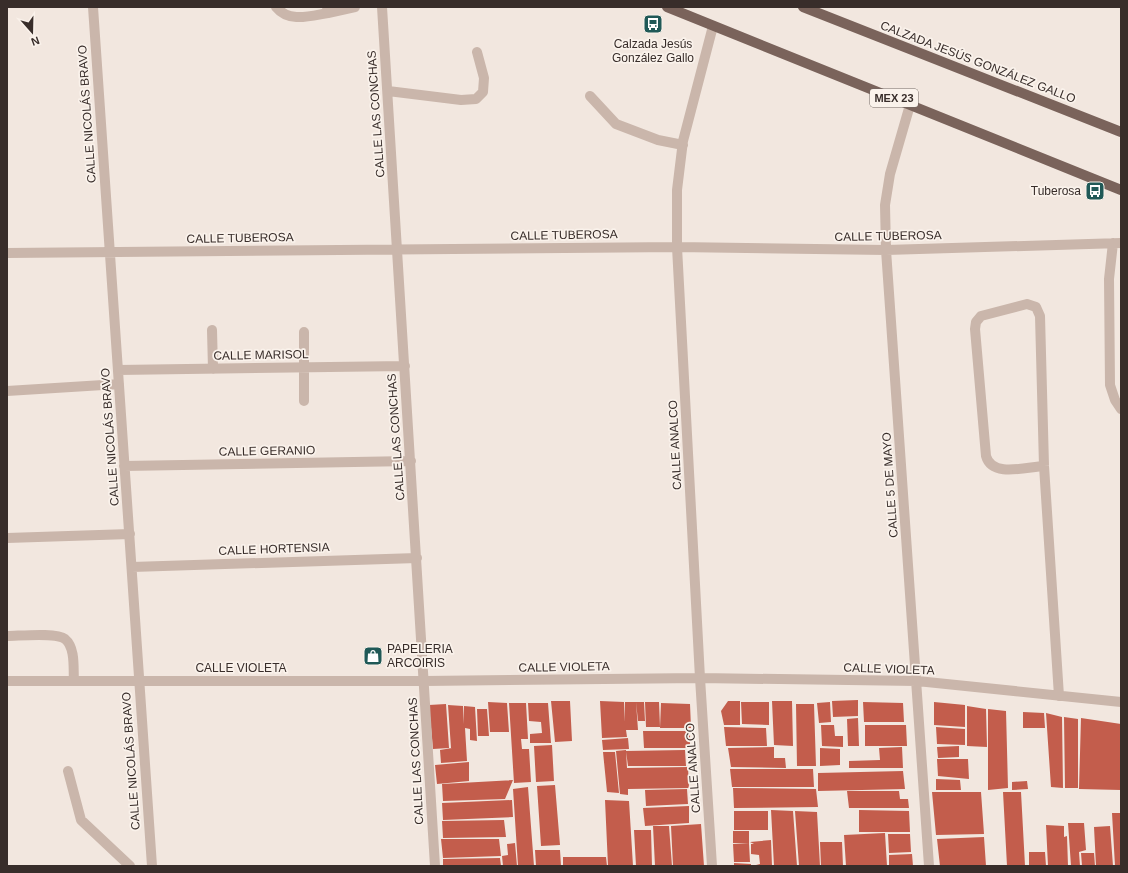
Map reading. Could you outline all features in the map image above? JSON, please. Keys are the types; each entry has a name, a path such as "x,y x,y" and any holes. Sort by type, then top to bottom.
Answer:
{"main road":[{"name":"MEX 23","path":"667,7 1121,190"},
{"name":"CALZADA JESÚS GONZÁLEZ GALLO","path":"803,7 1121,132"}],"street":[{"name":"CALLE NICOLÁS BRAVO","path":"93,7 152,866"},
{"path":"276,7 282,13 294,18 328,10 356,7"},
{"name":"CALLE LAS CONCHAS","path":"382,7 425,681 435,866"},
{"name":"CALLE ANALCO","path":"712,866 700,678 678,247 677,190 683,145 713,26"},
{"path":"388,91 462,100 476,99 483,92 484,78 477,52"},
{"path":"590,96 616,124 658,140 683,145"},
{"name":"CALLE 5 DE MAYO","path":"910,105 890,174 885,205 886,250 929,866"},
{"name":"CALLE TUBEROSA","path":"7,253 678,247 886,250 1117,243"},
{"path":"1117,243 1109,279 1110,385 1115,400 1121,409"},
{"path":"1044,466 1001,469 994,468 988,463 986,456 975,329 976,322 981,316 1026,304 1036,306 1040,316 1044,466 1059,696"},
{"path":"212,330 213,369"},
{"path":"304,332 304,401"},
{"name":"CALLE MARISOL","path":"118,370 405,366"},
{"path":"7,391 119,384"},
{"name":"CALLE GERANIO","path":"124,466 411,461"},
{"path":"7,538 130,534"},
{"name":"CALLE HORTENSIA","path":"132,567 417,558"},
{"path":"7,636 57,636 66,640 71,648 73,657 74,681"},
{"name":"CALLE VIOLETA","path":"7,681 425,681 700,678 917,681 1121,702"},
{"path":"68,771 81,820 130,866"}],"building":[{"path":"858,700 858,716 833,717 832,701"},
{"path":"551,701 570,701 572,741 555,742"},
{"path":"600,701 624,702 625,722 625,702 636,702 638,730 626,730 627,737 602,738"},
{"path":"728,701 740,701 740,725 724,725 721,711"},
{"path":"772,701 792,701 793,746 774,745"},
{"path":"488,702 507,703 509,732 490,732"},
{"path":"636,702 644,702 645,721 638,721"},
{"path":"645,702 659,702 660,727 646,727"},
{"path":"741,702 769,702 769,725 742,724"},
{"path":"830,702 831,722 819,723 817,703"},
{"path":"863,702 903,703 904,722 864,722"},
{"path":"934,702 965,705 965,727 934,725"},
{"path":"509,703 526,703 528,739 521,739 522,749 529,749 531,782 514,783"},
{"path":"528,703 548,703 551,743 530,743 530,734 542,733 541,722 529,721"},
{"path":"661,703 690,704 691,728 660,728"},
{"path":"446,704 449,748 433,749 429,705"},
{"path":"796,704 814,704 816,766 797,766"},
{"path":"448,705 463,706 464,724 464,706 475,707 477,741 470,740 470,729 465,728 467,761 441,763 440,750 452,748"},
{"path":"967,706 986,709 987,747 967,746"},
{"path":"477,709 487,709 489,736 478,736"},
{"path":"988,709 1006,711 1008,788 988,790"},
{"path":"1023,712 1044,713 1045,728 1023,728"},
{"path":"1046,713 1062,717 1063,788 1051,787"},
{"path":"1064,717 1078,719 1078,788 1065,788"},
{"path":"858,718 859,746 848,746 847,719"},
{"path":"1081,718 1121,724 1121,790 1079,789"},
{"path":"821,725 834,725 835,736 843,736 843,747 822,746"},
{"path":"865,725 906,725 907,746 865,746"},
{"path":"724,727 766,728 767,746 726,746"},
{"path":"936,727 965,729 965,745 937,744"},
{"path":"643,731 690,731 690,748 644,748"},
{"path":"628,738 629,749 603,750 602,740"},
{"path":"552,745 554,781 536,782 534,746"},
{"path":"959,746 959,757 938,758 937,747"},
{"path":"774,747 774,758 785,758 786,768 731,767 728,748"},
{"path":"902,747 903,768 849,768 849,761 880,760 879,748"},
{"path":"820,748 840,749 840,765 820,766"},
{"path":"626,750 627,768 688,767 689,788 628,789 628,795 620,794 616,751"},
{"path":"685,750 686,766 628,766 626,751"},
{"path":"603,752 615,752 619,793 607,792"},
{"path":"937,759 968,759 969,779 938,776"},
{"path":"469,762 469,781 437,784 435,765"},
{"path":"730,769 813,769 814,787 732,787"},
{"path":"903,771 905,789 818,791 818,773"},
{"path":"936,779 960,780 961,790 936,790"},
{"path":"513,780 505,799 443,801 442,784"},
{"path":"1027,781 1028,789 1012,790 1012,782"},
{"path":"555,785 560,845 541,846 537,786"},
{"path":"528,787 534,866 518,866 513,789"},
{"path":"733,788 816,789 818,807 734,808"},
{"path":"687,789 688,804 646,806 645,790"},
{"path":"847,791 899,791 900,799 908,799 909,808 849,808"},
{"path":"932,792 981,792 984,834 936,835"},
{"path":"1003,792 1021,792 1025,866 1007,866"},
{"path":"512,800 513,817 443,820 442,803"},
{"path":"605,800 629,801 633,866 608,866"},
{"path":"689,806 689,823 645,826 643,808"},
{"path":"771,810 793,811 797,866 774,866"},
{"path":"859,810 909,811 910,832 859,832"},
{"path":"734,811 768,811 768,830 734,830"},
{"path":"795,811 817,812 820,866 799,866"},
{"path":"1112,813 1121,813 1121,866 1115,866"},
{"path":"504,820 506,837 443,838 442,821"},
{"path":"1068,823 1084,823 1086,850 1079,852 1080,866 1071,866"},
{"path":"701,824 704,866 673,866 671,826"},
{"path":"1046,825 1064,826 1064,837 1067,836 1068,866 1048,866"},
{"path":"653,826 669,826 672,866 655,866"},
{"path":"1110,826 1113,866 1096,866 1094,827"},
{"path":"634,830 651,830 652,866 636,866"},
{"path":"733,831 749,831 749,844 733,843"},
{"path":"885,833 887,866 846,866 844,835"},
{"path":"888,834 910,834 911,852 889,853"},
{"path":"984,837 986,866 940,866 937,839"},
{"path":"441,839 499,839 501,856 443,858"},
{"path":"771,840 772,866 752,866 760,864 759,855 751,854 751,844 754,844 750,842"},
{"path":"820,842 842,842 843,866 821,866"},
{"path":"515,843 517,866 503,866 502,856 508,855 507,844"},
{"path":"733,844 749,844 750,862 734,862"},
{"path":"535,850 560,850 561,866 536,866"},
{"path":"1029,852 1045,852 1046,866 1029,866"},
{"path":"1081,853 1094,853 1095,866 1082,866"},
{"path":"912,854 913,866 889,866 889,855"},
{"path":"563,857 606,857 607,866 563,866"},
{"path":"500,858 501,866 443,866 443,859"},
{"path":"734,863 751,864 751,866 734,866"}],"place":[{"name":"Calzada Jesús González Gallo","path":"653,24"},
{"name":"Tuberosa","path":"1095,191"},
{"name":"PAPELERIA ARCOIRIS","path":"373,656"}]}
